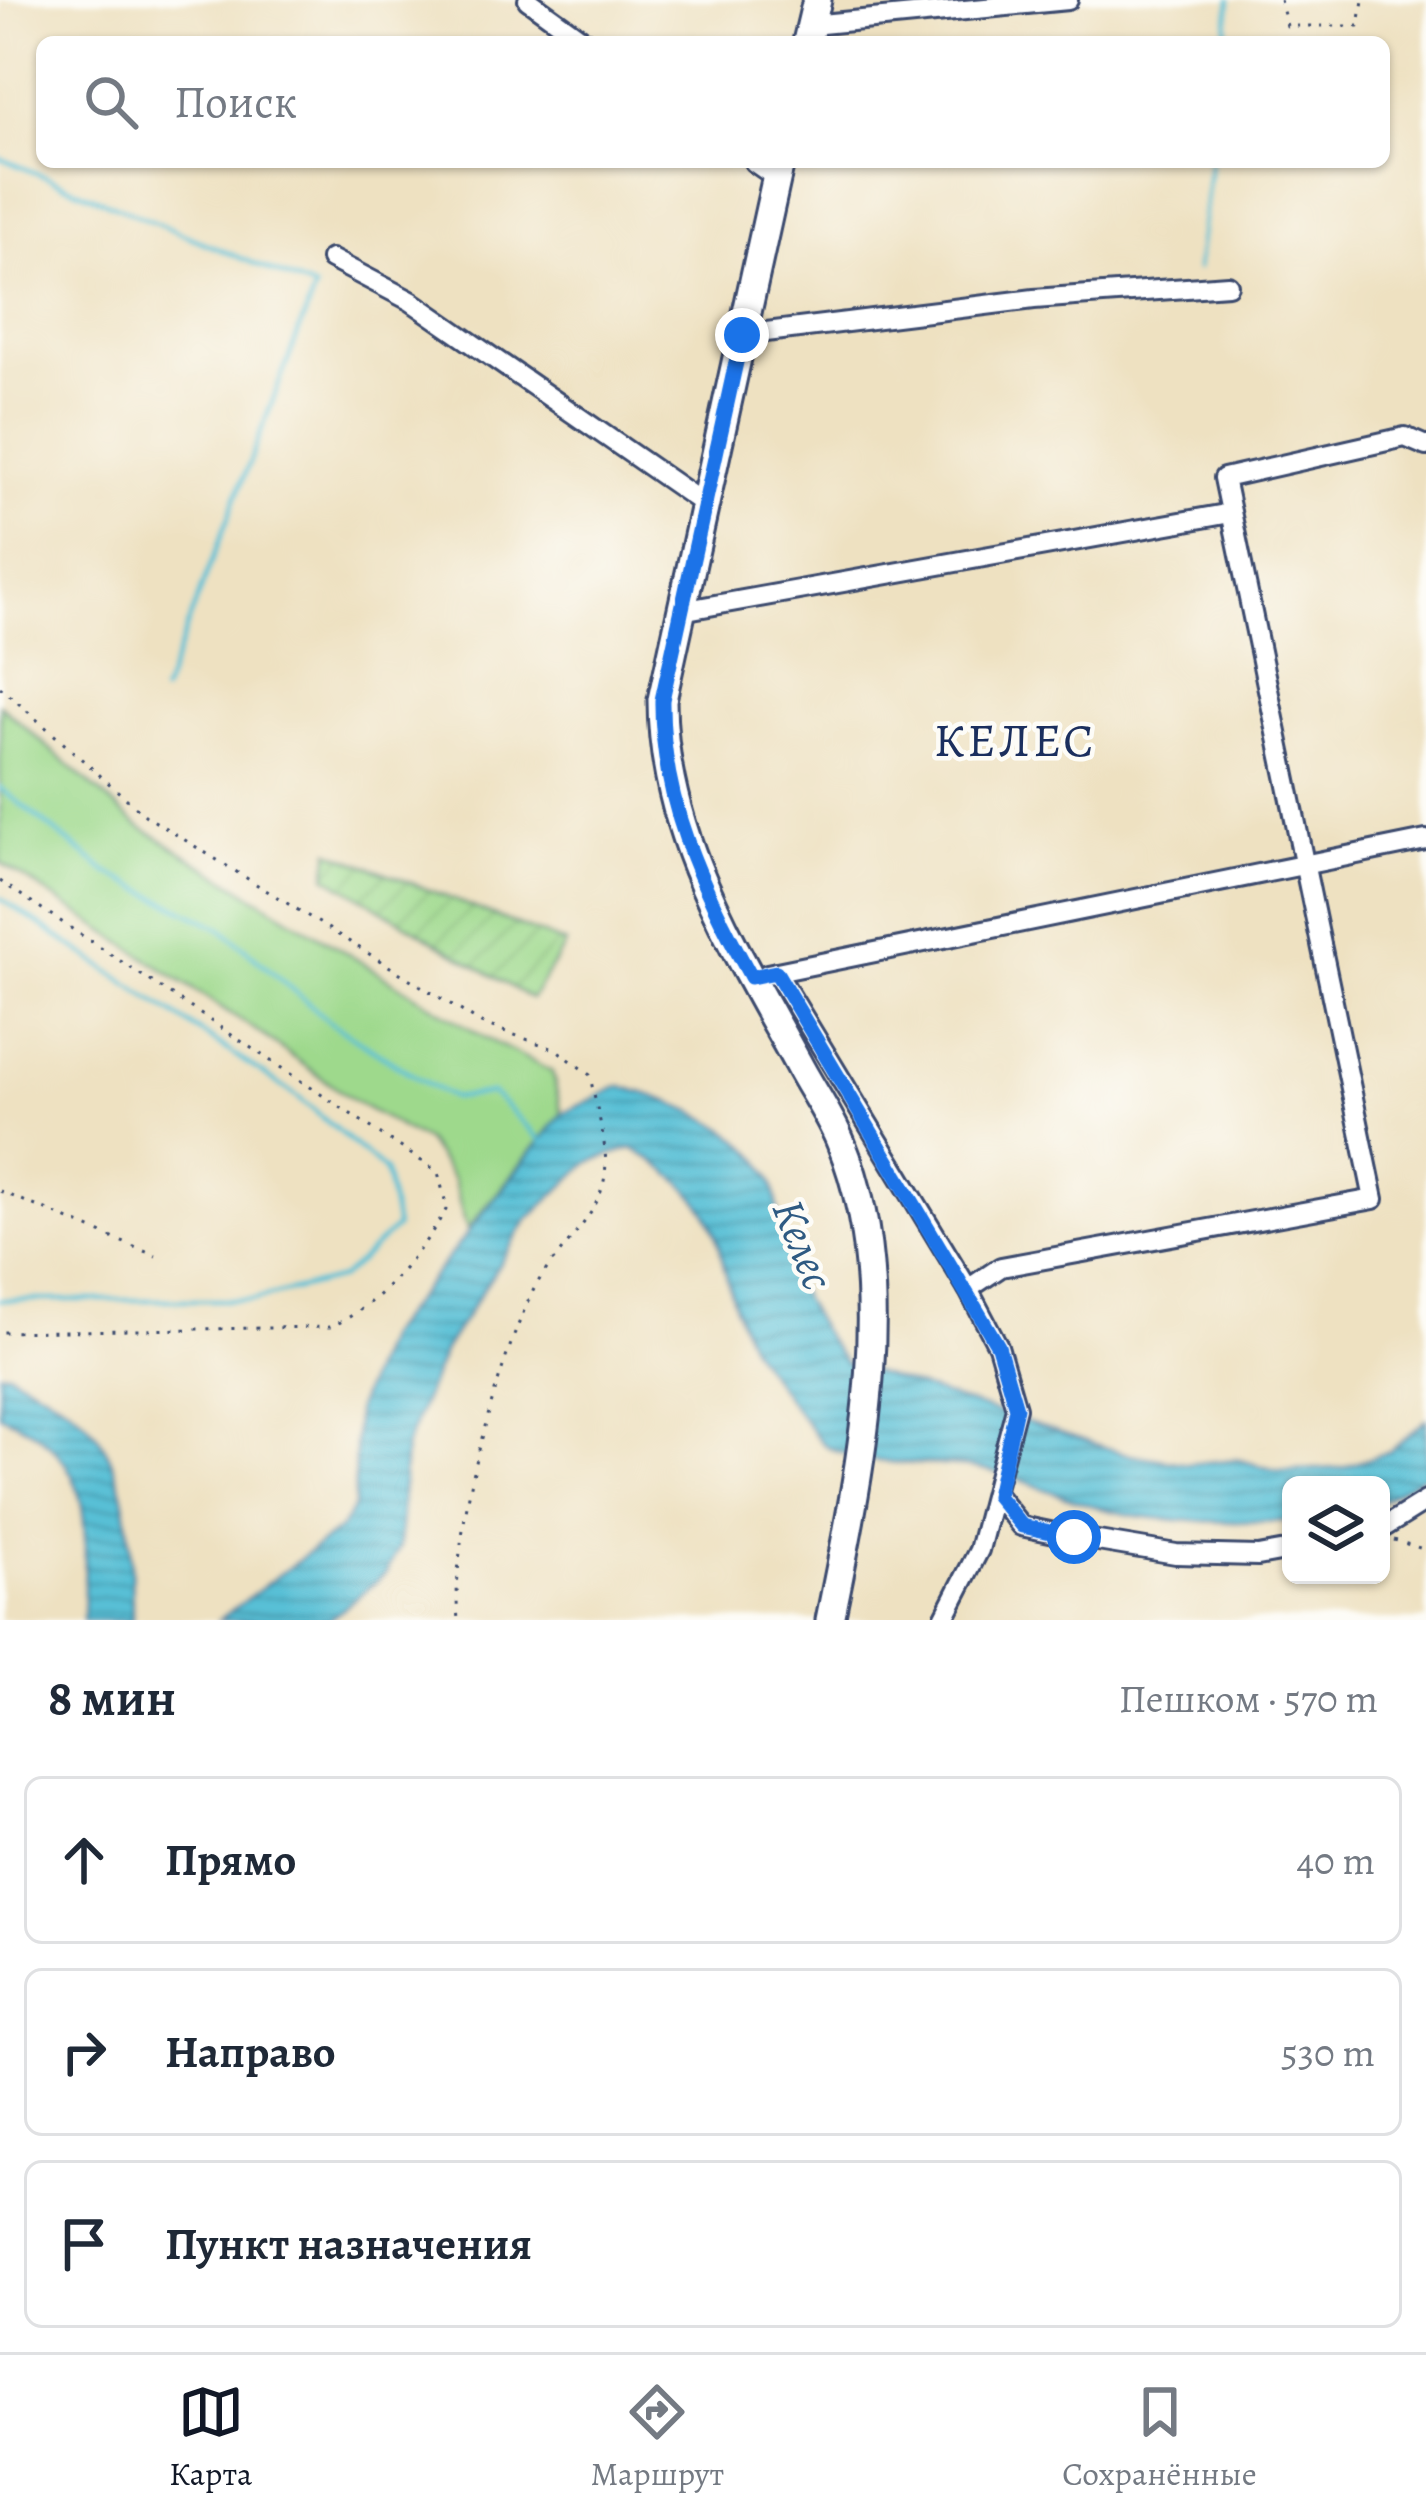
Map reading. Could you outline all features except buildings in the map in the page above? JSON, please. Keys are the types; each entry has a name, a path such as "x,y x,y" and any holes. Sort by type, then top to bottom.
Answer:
{"main road":[{"path":"770,168 742,335 662,700 662,751 672,802 707,898 763,975 833,1128 862,1211 873,1324 830,1620"}],"street":[{"path":"527,0 578,36"},
{"path":"812,22 1068,0"},
{"path":"332,259 411,301 704,504"},
{"path":"742,335 1034,299 1228,285"},
{"path":"968,1288 1001,1267 1374,1199 1224,478 1405,436 1426,446"},
{"path":"681,611 1231,513"},
{"path":"943,1620 979,1550 997,1496 1016,1408 998,1346 968,1288 862,1114 763,975 1426,840"},
{"path":"833,1128 862,1114"},
{"path":"997,1496 1022,1526"},
{"path":"1390,1523 1426,1501"},
{"path":"979,1550 1022,1526 1176,1554 1258,1556 1282,1552"}],"path":[{"path":"1280,0 1287,26 1359,26 1363,0"},
{"path":"0,687 146,816 481,1023 557,1050 590,1075 605,1174 594,1208 535,1286 504,1360 479,1450 456,1595 458,1620"},
{"path":"0,880 438,1172 447,1208 430,1238 359,1315 330,1327 0,1332"},
{"path":"0,1191 156,1256"},
{"path":"1390,1541 1426,1550"}],"green space":[{"path":"0,705 136,824 482,1036 552,1072 562,1114 467,1230 453,1180 427,1142 354,1101 254,1029 0,862"},
{"path":"330,851 566,944 531,999 326,876"}],"water":[{"name":"Келес","path":"620,1086 703,1117 741,1142 769,1175 794,1279 845,1363 1123,1453 1188,1464 1237,1459 1278,1471 1342,1468 1390,1451 1426,1420 1426,1474 1390,1496 1390,1476 1282,1476 1282,1521 1199,1521 1108,1510 978,1468 878,1461 840,1453 820,1440 749,1343 705,1212 667,1170 632,1148 589,1162 527,1221 444,1350 405,1447 399,1547 386,1573 329,1620 219,1620 341,1528 354,1506 356,1409 385,1337 562,1114"},
{"path":"0,1372 8,1372 70,1408 102,1443 114,1466 127,1516 132,1620 83,1620 85,1554 80,1498 56,1451 0,1415"}],"waterway":[{"path":"1227,36 1230,0"},
{"path":"0,158 315,289 162,693"},
{"path":"1197,269 1209,168"},
{"path":"0,788 108,873 222,929 330,1022 453,1098 492,1093 542,1141"},
{"path":"0,898 298,1097 385,1171 396,1227 341,1278 254,1300 0,1300"}],"district":[{"name":"КЕЛЕС","path":"1015,739"}],"route":[{"path":"742,335 662,700 662,751 672,802 707,898 751,977 776,972 968,1288 998,1346 1016,1408 997,1496 1022,1526 1074,1537"}]}
